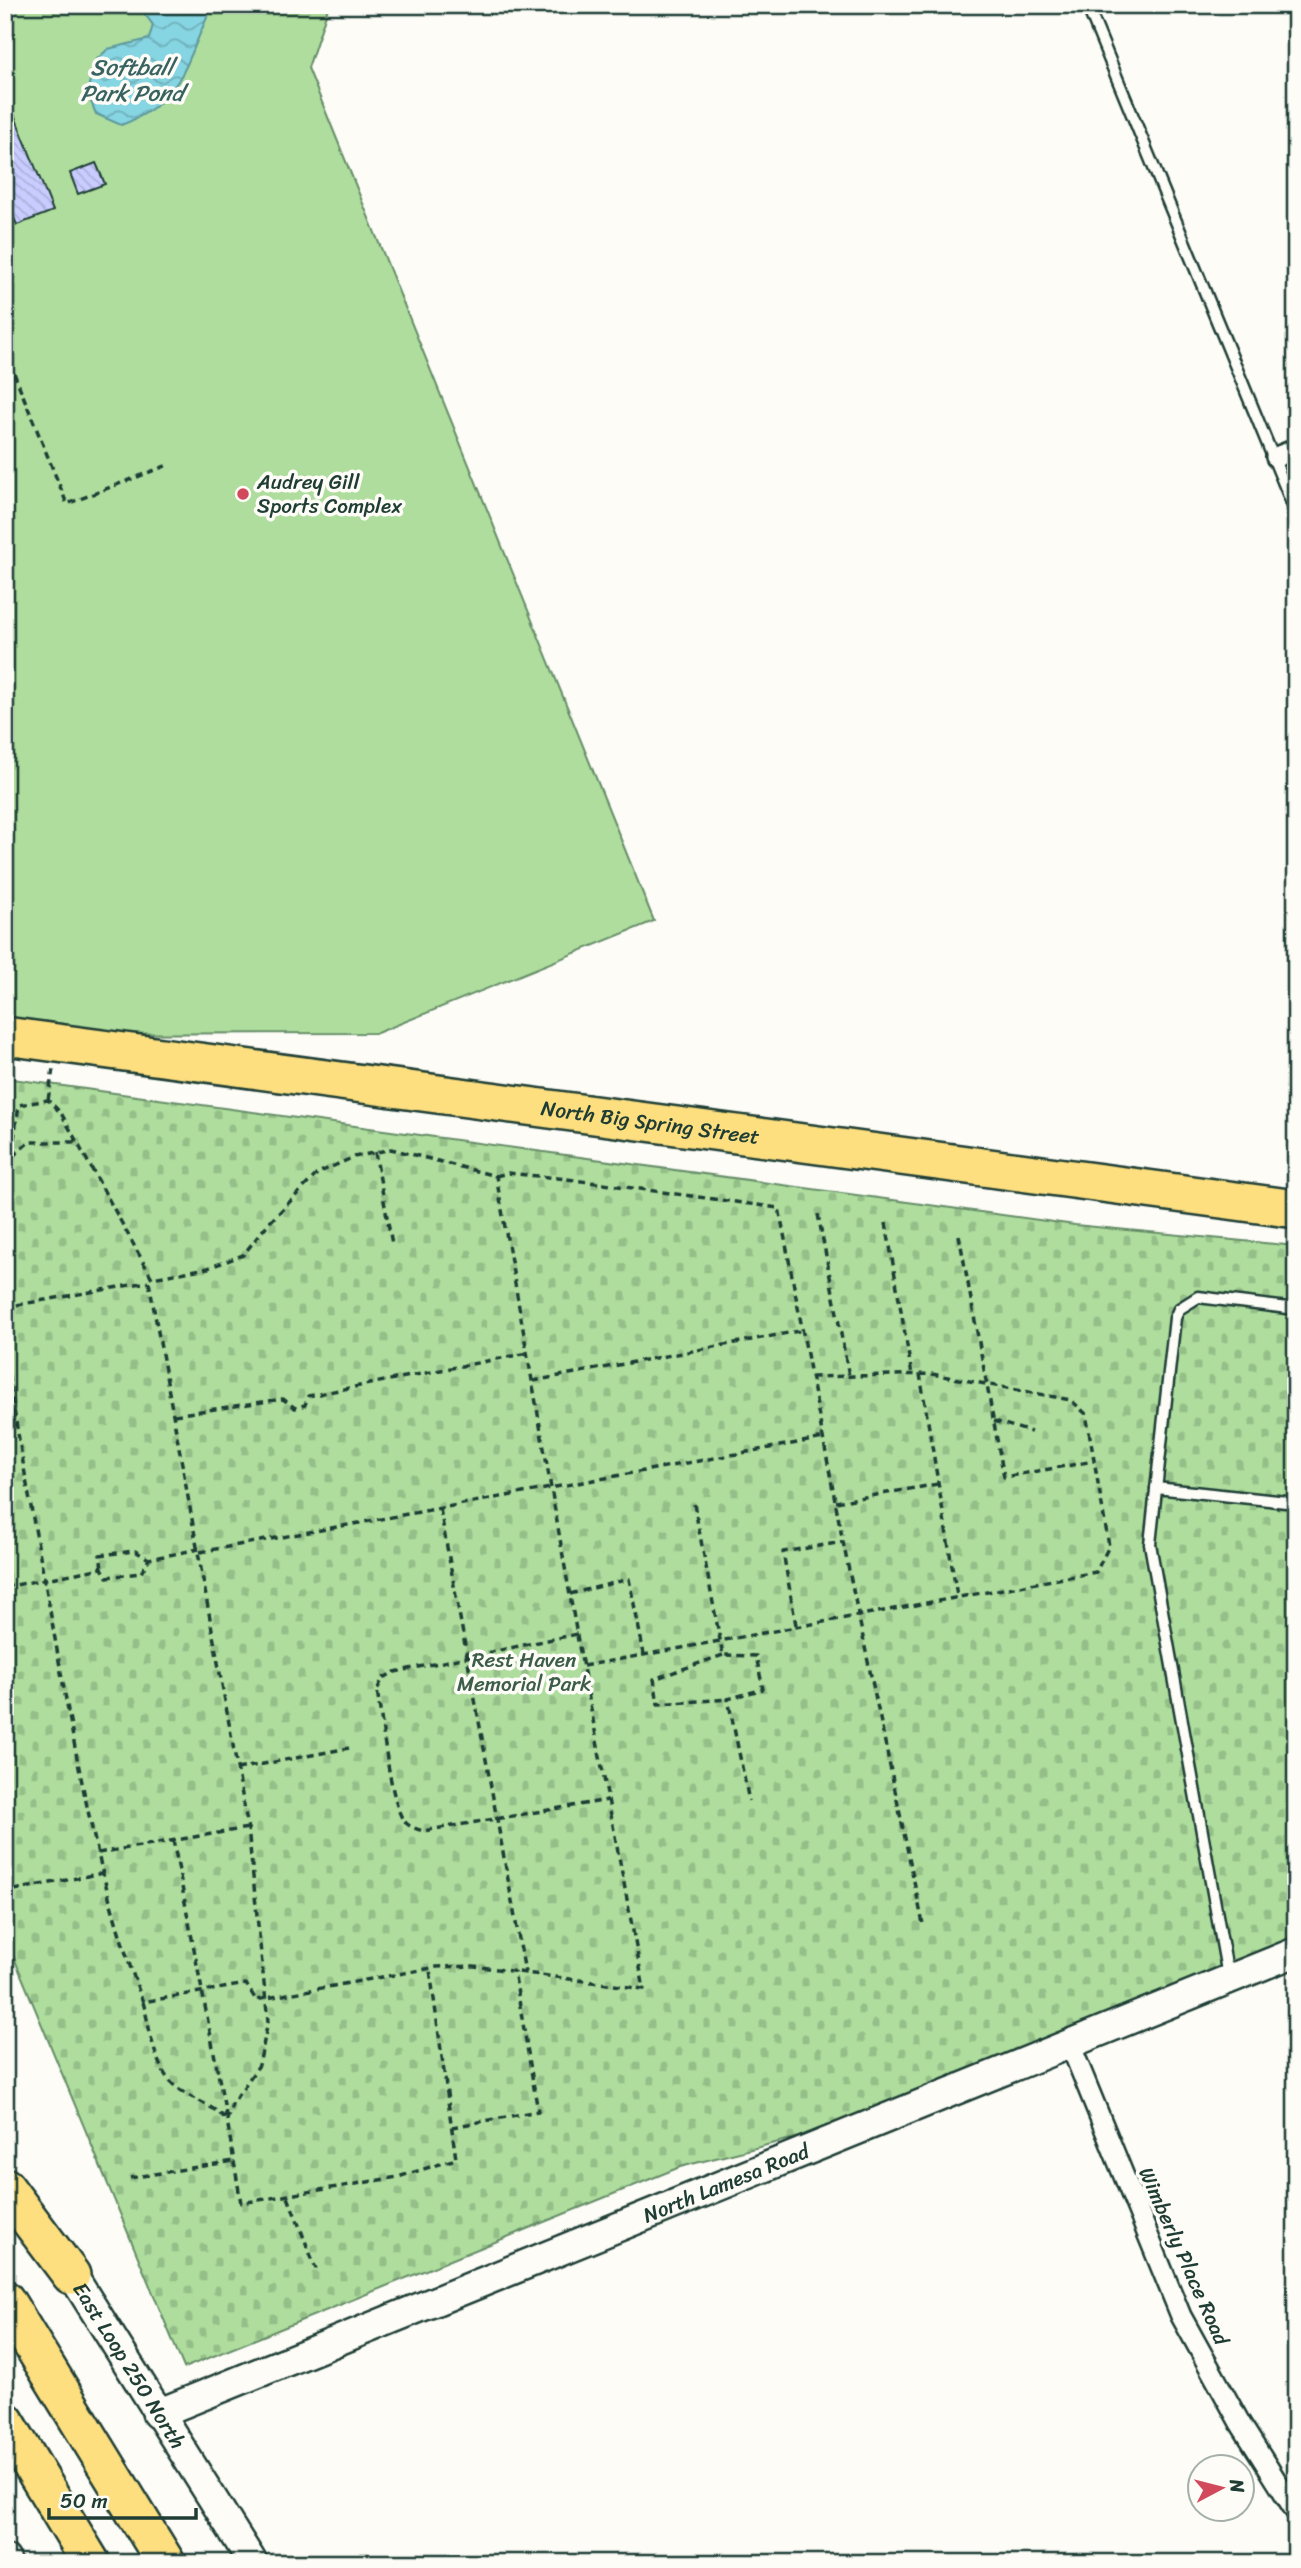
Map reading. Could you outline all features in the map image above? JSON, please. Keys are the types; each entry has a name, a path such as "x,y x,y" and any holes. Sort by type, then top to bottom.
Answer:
{"highway":[{"name":"North Big Spring Street","path":"5,1035 1296,1209"},
{"path":"5,2187 71,2275"},
{"path":"5,2300 166,2563"},
{"path":"5,2421 91,2563"}],"street":[{"path":"1276,457 1296,449"},
{"name":"North Lamesa Road","path":"157,2414 1296,1952"},
{"name":"Wimberly Place Road","path":"1070,2044 1181,2316 1240,2423 1296,2512"},
{"name":"East Loop 250 North","path":"5,2165 157,2414 253,2563"}],"lane":[{"path":"1087,5 1276,457 1277,472 1296,513"},
{"path":"1229,1980 1150,1544 1175,1318 1179,1309 1198,1297 1296,1309"},
{"path":"1156,1488 1296,1503"}],"path":[{"path":"5,351 67,504 168,465"},
{"path":"5,1199 19,1105 48,1100 61,1113 150,1280 248,1828 268,2022 259,2065 232,2104 227,2120"},
{"path":"12,1157 29,1142 75,1142"},
{"path":"5,1307 208,1268 243,1255 267,1225 318,1173 354,1157 391,1149 496,1176 509,1173 567,1179 779,1208 843,1542 923,1923"},
{"path":"375,1152 392,1244"},
{"path":"143,2003 246,1984 256,2000 265,1999 430,1969 474,1965 645,1989 577,1634 496,1176"},
{"path":"818,1214 849,1376"},
{"path":"886,1223 912,1374"},
{"path":"959,1235 1004,1477 1094,1461"},
{"path":"533,1381 804,1330"},
{"path":"5,1351 44,1577 98,1853 120,1941 143,2003 163,2073 179,2090 214,2108 227,2120"},
{"path":"174,1415 283,1399 295,1408 305,1405 309,1396 528,1353"},
{"path":"583,1666 1096,1572 1109,1546 1086,1414 1071,1400 920,1374 813,1377"},
{"path":"920,1374 957,1597"},
{"path":"994,1421 1031,1432"},
{"path":"149,1559 141,1573 107,1577 100,1555 135,1551 149,1559 200,1551 824,1438"},
{"path":"836,1502 938,1484"},
{"path":"694,1504 723,1655"},
{"path":"440,1509 525,1972"},
{"path":"796,1626 783,1552 843,1542"},
{"path":"5,1587 44,1577 102,1568"},
{"path":"570,1594 629,1580 644,1654"},
{"path":"577,1634 383,1678 377,1690 393,1785 401,1815 410,1828 423,1831 608,1800"},
{"path":"723,1655 755,1656 764,1689 728,1699 658,1704 654,1679 723,1655"},
{"path":"728,1699 749,1801"},
{"path":"237,1769 349,1748"},
{"path":"98,1853 248,1828"},
{"path":"173,1840 242,2203 398,2177 456,2159 430,1969"},
{"path":"14,1890 103,1873"},
{"path":"451,2127 538,2111 514,1971"},
{"path":"131,2178 234,2161"},
{"path":"288,2197 316,2269"}],"green space":[{"name":"Audrey Gill Sports Complex","path":"5,5 329,5 308,68 654,921 377,1033 5,1034"},
{"name":"Rest Haven Memorial Park","path":"5,1078 1075,1225 1296,1246 1296,1941 842,2126 680,2167 184,2368 5,1936"}],"water":[{"name":"Softball Park Pond","path":"138,5 213,5 189,61 171,91 142,115 121,125 96,114 87,92 95,61 108,49 149,39 153,25"}],"building":[{"path":"5,92 53,211 17,225 11,211 5,213"},
{"path":"96,163 105,184 78,194 70,173"}],"place":[{"name":"Audrey Gill Sports Complex","path":"243,494"}]}
